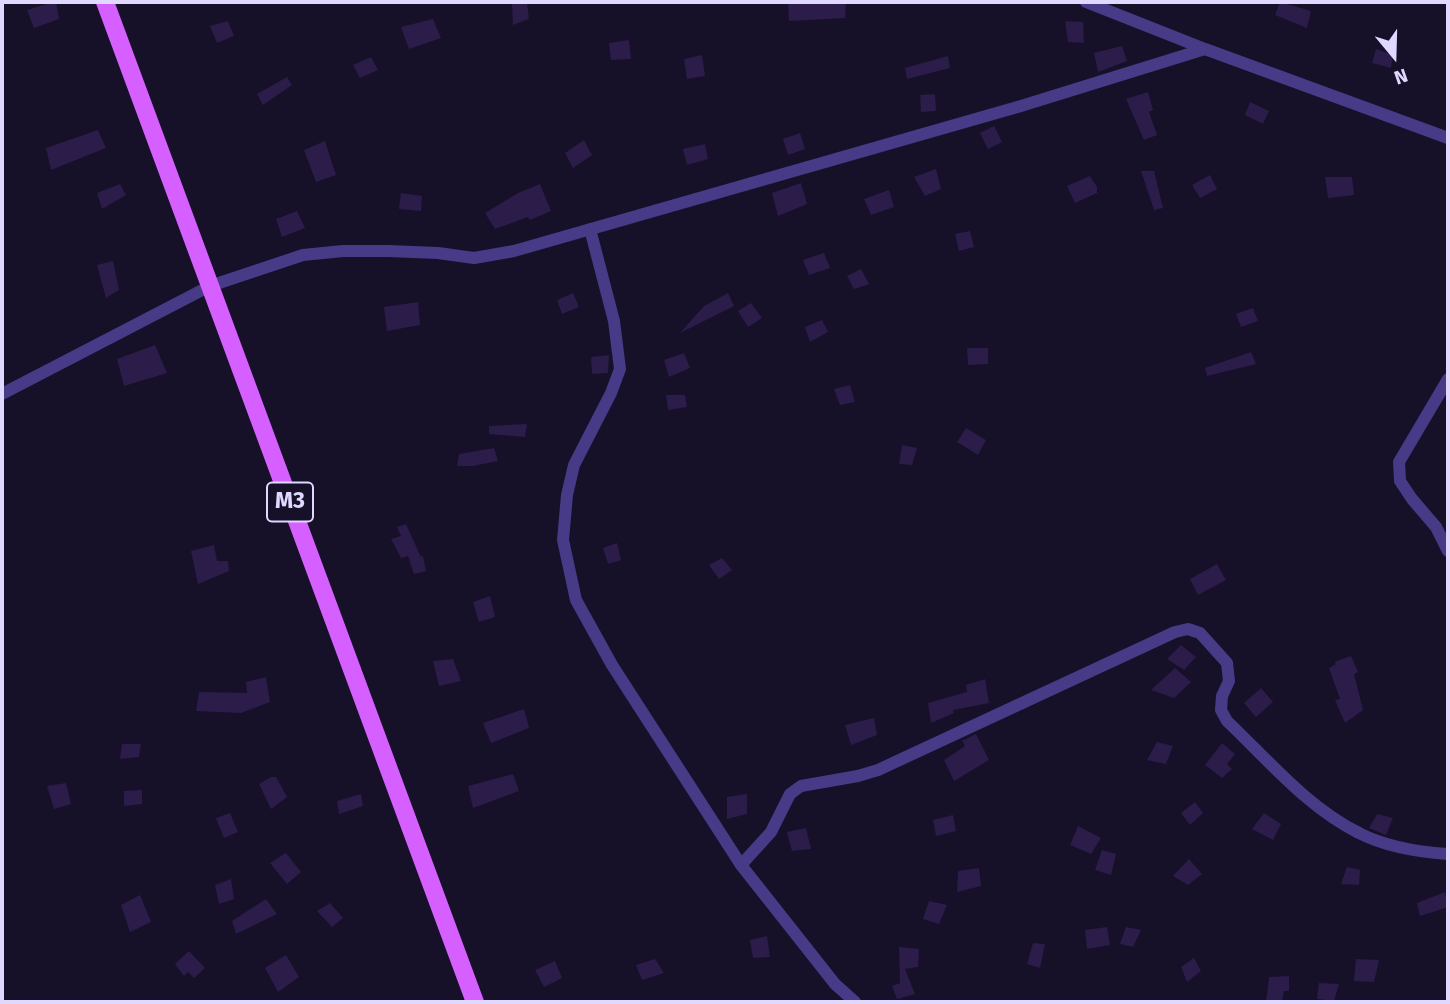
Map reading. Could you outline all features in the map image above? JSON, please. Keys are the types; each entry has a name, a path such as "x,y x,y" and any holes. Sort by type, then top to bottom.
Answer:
{"main road":[{"name":"M3","path":"105,2 475,1002"}],"street":[{"path":"1086,2 1205,49 1448,138"},
{"path":"2,394 210,286 303,255 343,251 388,251 474,258 514,251 1021,106 1205,49"},
{"path":"590,229 614,321 620,369 611,393 574,465 568,495 563,540 576,600 612,665 741,865 835,984 855,1002"},
{"path":"1448,379 1399,462 1400,481 1436,527 1448,551"},
{"path":"741,865 771,832 790,794 801,786 878,770 1175,632 1188,629 1200,633 1227,663 1229,681 1222,696 1221,710 1227,721 1320,810 1360,834 1414,851 1448,854"}],"building":[{"path":"56,2 59,19 34,28 27,10"},
{"path":"788,2 846,2 845,18 789,21"},
{"path":"1280,2 1311,11 1307,28 1275,15"},
{"path":"527,3 529,19 513,25 512,4"},
{"path":"433,19 441,38 409,49 401,27"},
{"path":"228,21 234,36 217,43 210,26"},
{"path":"1065,21 1083,22 1084,43 1068,42"},
{"path":"629,40 631,59 611,60 609,43"},
{"path":"1122,46 1127,61 1098,72 1094,53"},
{"path":"1376,49 1393,55 1391,68 1372,63"},
{"path":"702,55 705,76 687,79 684,59"},
{"path":"948,56 950,68 907,79 905,68"},
{"path":"371,57 378,70 360,78 353,65"},
{"path":"287,77 292,85 263,105 257,94"},
{"path":"1148,92 1153,110 1149,112 1157,135 1144,140 1126,99"},
{"path":"935,94 936,111 921,112 920,95"},
{"path":"1250,102 1269,111 1263,124 1245,115"},
{"path":"994,126 1002,142 988,149 980,133"},
{"path":"98,130 106,148 51,170 46,148"},
{"path":"800,133 805,149 788,155 783,139"},
{"path":"584,140 592,155 573,168 565,153"},
{"path":"325,141 336,175 316,182 304,150"},
{"path":"705,144 708,159 687,165 683,149"},
{"path":"936,169 941,189 925,196 914,177"},
{"path":"1141,171 1154,171 1163,208 1154,210"},
{"path":"1210,175 1217,189 1200,198 1192,185"},
{"path":"1090,176 1097,187 1097,193 1075,203 1067,186"},
{"path":"1325,177 1352,177 1354,195 1328,198"},
{"path":"801,183 807,204 778,216 772,193"},
{"path":"120,184 126,195 102,209 97,193"},
{"path":"540,184 551,211 530,220 528,217 495,229 485,213 518,193"},
{"path":"889,190 894,207 871,215 864,199"},
{"path":"401,193 422,196 421,211 399,209"},
{"path":"297,211 305,228 282,237 276,219"},
{"path":"970,231 974,247 959,251 955,234"},
{"path":"824,253 830,268 809,275 803,260"},
{"path":"113,261 119,290 106,298 97,265"},
{"path":"861,269 869,284 854,289 847,276"},
{"path":"573,293 579,307 562,314 557,300"},
{"path":"728,293 734,306 680,333 704,306"},
{"path":"418,302 420,325 387,331 384,307"},
{"path":"751,303 762,318 748,327 738,311"},
{"path":"1253,308 1258,321 1241,327 1236,314"},
{"path":"822,320 828,332 810,342 805,327"},
{"path":"155,345 167,373 124,386 117,359"},
{"path":"967,348 988,348 988,364 968,365"},
{"path":"1251,352 1256,364 1207,376 1205,368"},
{"path":"684,353 690,368 669,377 664,360"},
{"path":"609,355 608,373 592,374 591,357"},
{"path":"850,385 855,402 840,405 834,389"},
{"path":"666,395 685,395 687,407 668,410"},
{"path":"527,424 525,437 489,434 489,426"},
{"path":"966,428 986,440 978,455 957,442"},
{"path":"902,445 917,448 912,465 899,464"},
{"path":"494,448 498,461 457,466 459,454"},
{"path":"406,524 421,557 423,556 426,571 414,574 408,556 401,558 391,539 401,536 397,527"},
{"path":"617,543 621,560 608,564 603,548"},
{"path":"214,545 217,561 228,561 229,571 198,584 191,551"},
{"path":"722,558 732,570 719,579 709,565"},
{"path":"1217,564 1226,580 1198,595 1190,579"},
{"path":"490,596 495,617 479,622 473,602"},
{"path":"1181,645 1196,657 1184,670 1167,659"},
{"path":"1351,656 1358,672 1354,674 1363,710 1345,723 1335,700 1340,699 1329,668 1336,664 1334,662"},
{"path":"453,659 461,681 439,686 433,661"},
{"path":"1175,668 1191,682 1174,698 1151,690"},
{"path":"266,677 270,702 241,713 196,711 199,692 247,693 246,682"},
{"path":"985,679 989,703 953,710 954,713 931,723 928,703 967,692 966,685"},
{"path":"1261,688 1273,702 1256,717 1244,703"},
{"path":"524,709 529,728 491,743 483,723"},
{"path":"874,718 877,735 851,745 845,725"},
{"path":"976,734 989,760 954,781 944,760 965,746 962,741"},
{"path":"1157,742 1173,746 1166,764 1147,760"},
{"path":"1222,743 1235,754 1227,764 1232,769 1222,778 1205,765"},
{"path":"122,744 141,744 139,757 120,759"},
{"path":"513,774 519,791 473,808 468,786"},
{"path":"276,777 287,797 271,809 259,784"},
{"path":"66,783 71,804 54,809 47,786"},
{"path":"142,790 142,804 124,806 124,791"},
{"path":"361,794 363,806 339,814 337,801"},
{"path":"747,794 747,814 727,819 727,797"},
{"path":"1195,802 1203,813 1190,825 1181,813"},
{"path":"230,813 238,832 224,838 216,818"},
{"path":"1264,813 1281,824 1273,840 1252,829"},
{"path":"1377,814 1393,818 1386,835 1369,828"},
{"path":"953,815 956,831 936,836 933,820"},
{"path":"1078,826 1101,838 1091,854 1070,845"},
{"path":"806,828 811,849 792,851 787,832"},
{"path":"1102,850 1116,854 1111,875 1095,870"},
{"path":"286,853 301,872 287,884 270,863"},
{"path":"1189,859 1202,874 1188,885 1173,876"},
{"path":"1347,867 1360,870 1359,885 1341,884"},
{"path":"979,868 981,886 957,892 958,871"},
{"path":"231,879 234,899 219,904 215,885"},
{"path":"1445,892 1448,907 1420,916 1417,903"},
{"path":"140,895 151,922 130,932 121,905"},
{"path":"266,899 277,914 236,934 232,921"},
{"path":"929,901 947,905 939,924 923,919"},
{"path":"330,903 343,918 332,927 317,911"},
{"path":"1107,927 1110,945 1087,949 1085,930"},
{"path":"1126,927 1141,930 1133,947 1120,944"},
{"path":"767,936 770,957 753,958 750,940"},
{"path":"1033,943 1045,944 1040,968 1027,964"},
{"path":"899,947 919,949 918,967 905,969 915,994 897,999 892,986 900,983"},
{"path":"189,951 205,968 194,978 188,972 184,976 175,964"},
{"path":"286,955 299,977 278,992 265,968"},
{"path":"1194,958 1201,971 1187,982 1181,967"},
{"path":"655,959 664,973 642,980 636,965"},
{"path":"1356,959 1379,960 1374,982 1354,981"},
{"path":"555,961 562,978 544,987 535,970"},
{"path":"1289,976 1289,991 1284,991 1282,1002 1266,1002 1269,977"},
{"path":"1319,983 1339,984 1334,1001 1317,999"}]}
